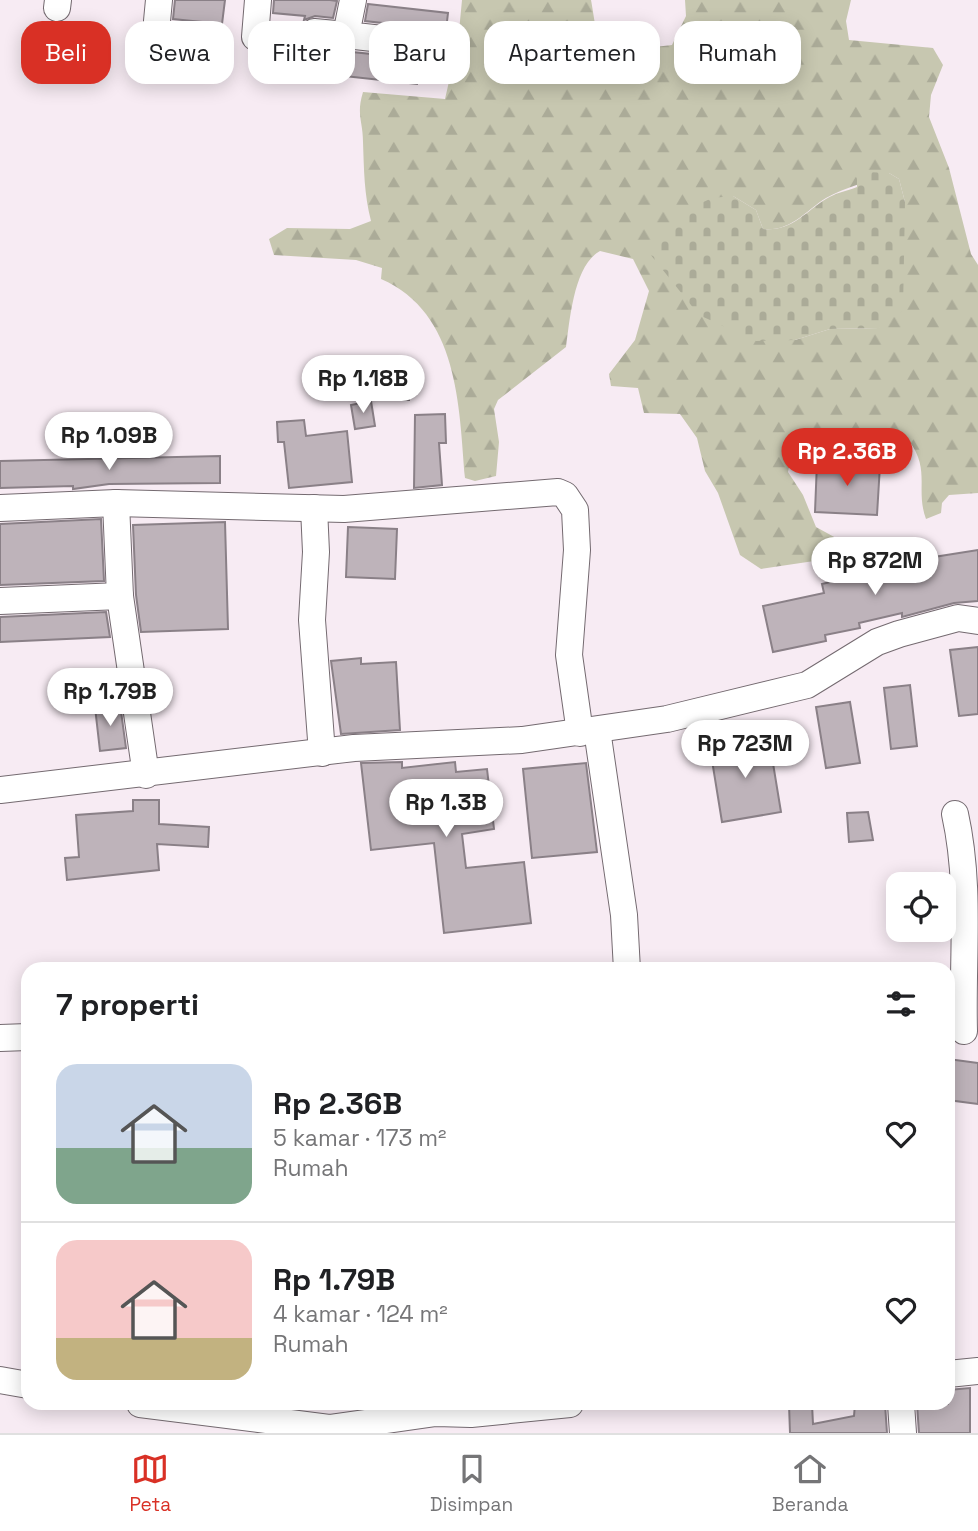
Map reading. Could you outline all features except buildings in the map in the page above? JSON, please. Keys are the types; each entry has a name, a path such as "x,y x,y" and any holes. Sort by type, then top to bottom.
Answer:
{"street":[{"path":"256,21 258,0"},
{"path":"349,21 353,0"},
{"path":"0,508 116,503 314,508 558,492 565,495 575,510 576,536 569,655 589,731 624,915 627,962"},
{"path":"116,503 120,596 146,775"},
{"path":"314,508 316,552 312,620 322,752"},
{"path":"0,601 120,596"},
{"path":"0,790 146,775 322,752 522,740 667,719 807,685 877,642 899,634 958,618 978,621"},
{"path":"955,814 963,850 966,891 963,1031"},
{"path":"0,1038 21,1037"},
{"path":"955,1373 978,1371"},
{"path":"0,1380 21,1384"},
{"path":"219,1410 329,1428 425,1410"},
{"path":"440,1410 469,1424 540,1410"},
{"path":"901,1410 903,1433"}],"green space":[{"path":"462,0 591,0 595,21 484,21 484,84 660,84 660,46 672,45 674,41 674,84 801,84 801,21 684,21 685,0 851,0 846,21 849,40 933,48 943,65 931,95 929,117 949,168 971,254 978,265 978,493 949,495 942,503 941,513 926,519 919,461 909,441 807,438 792,452 788,472 803,495 816,527 847,544 841,557 761,569 740,555 718,493 705,471 697,438 680,414 644,413 638,388 611,386 609,374 635,340 649,291 633,259 600,251 591,258 579,280 566,347 498,400 494,409 499,442 496,476 475,481 465,478 460,421 450,364 440,338 426,314 407,294 381,279 382,268 356,260 274,255 269,239 287,228 350,229 371,221 360,112 363,92 445,99 448,84 470,84 470,21 460,21","holes":["889,173 899,179 905,202 879,328 830,329 795,340 733,196 756,210 763,229 790,224 826,198"]},
{"path":"866,172 889,173 899,179 905,202 903,310 879,328 830,329 795,340 756,341 699,315 650,254 682,212 712,198 733,196 756,210 763,229 773,229 790,224 830,197 857,187 857,177"}]}
